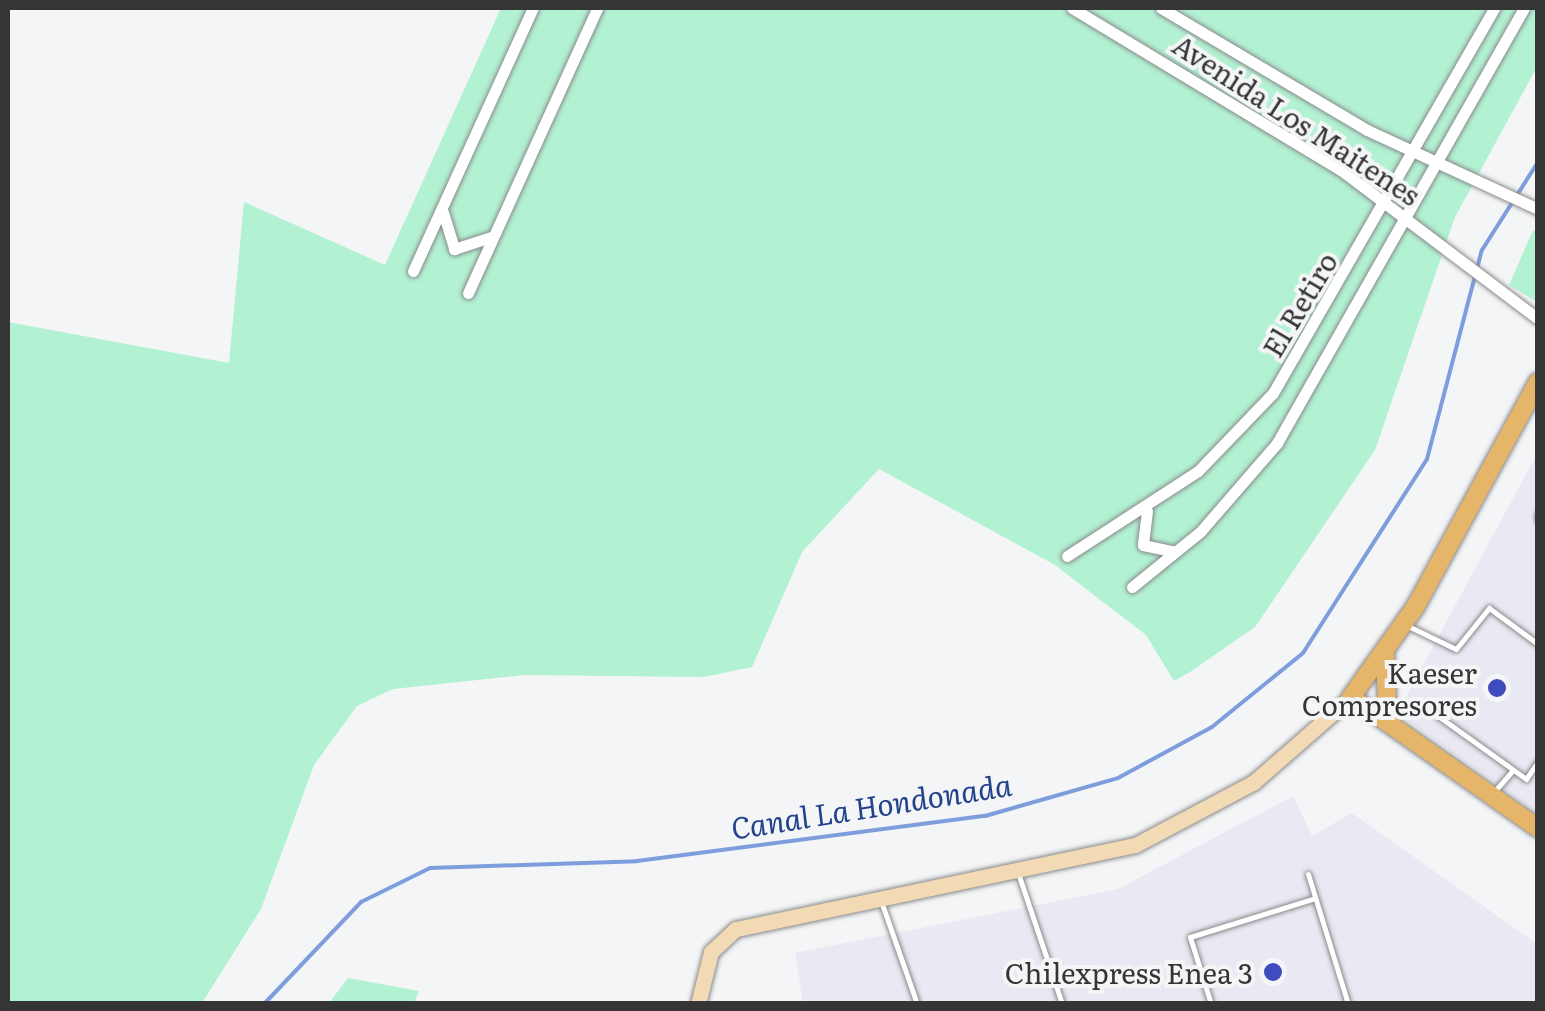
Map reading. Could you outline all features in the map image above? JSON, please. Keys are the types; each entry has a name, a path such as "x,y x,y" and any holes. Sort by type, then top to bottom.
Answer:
{"main road":[{"path":"698,1004 716,945 742,927 1019,876 1114,853 1210,810 1296,751 1351,697 1405,625 1538,382"},
{"path":"1385,654 1388,723"},
{"path":"1351,697 1538,828"}],"street":[{"path":"414,271 533,8"},
{"path":"468,293 597,8"},
{"name":"Avenida Los Maitenes","path":"1072,8 1386,202 1538,319"},
{"name":"Avenida Los Maitenes","path":"1161,8 1415,153 1538,210"},
{"name":"El Retiro","path":"1068,556 1147,511 1273,393 1415,153 1494,8"},
{"name":"El Retiro","path":"1132,587 1180,551 1276,443 1440,162 1524,8"},
{"path":"443,208 454,249 494,235"},
{"path":"1147,511 1143,545 1180,551"}],"lane":[{"path":"1405,625 1456,649 1489,608 1538,644"},
{"path":"1426,708 1526,779 1538,762"},
{"path":"1491,795 1513,770"},
{"path":"1308,874 1348,1004"},
{"path":"1019,876 1062,1004"},
{"path":"1211,1004 1190,938 1316,898"},
{"path":"881,901 917,1004"}],"shaded area":[{"path":"1537,454 1537,813 1397,713"},
{"path":"1293,796 1312,836 1352,813 1537,944 1537,1003 803,1003 795,953 1118,889"}],"green space":[{"path":"501,8 1537,8 1537,67 1455,217 1375,450 1255,627 1190,672 1174,681 1146,635 1055,565 879,469 802,552 752,667 704,677 524,675 393,689 357,706 314,765 261,909 202,1003 8,1003 8,322 229,363 244,202 385,265"},
{"path":"1533,230 1537,233 1537,302 1509,285"},
{"path":"348,978 419,991 414,1003 329,1003"}],"waterway":[{"name":"Canal La Hondonada","path":"264,1004 361,902 430,868 637,861 985,816 1118,778 1212,727 1303,653 1427,459 1482,250 1538,162"}],"place":[{"name":"Kaeser Compresores","path":"1497,688"},
{"name":"Chilexpress Enea 3","path":"1273,972"}]}
